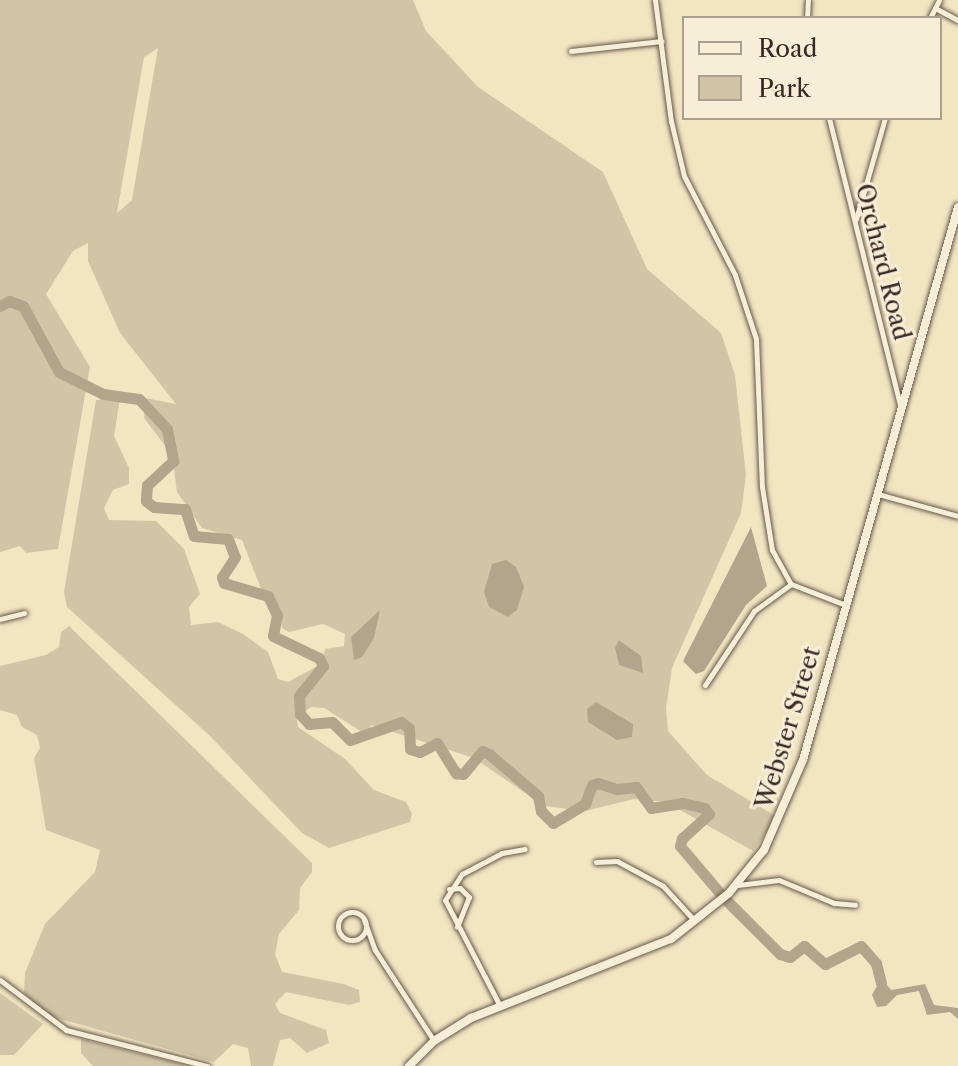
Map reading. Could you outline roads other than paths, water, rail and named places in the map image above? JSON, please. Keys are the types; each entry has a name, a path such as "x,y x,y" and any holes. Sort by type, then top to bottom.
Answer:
{"street":[{"path":"655,0 684,176 753,324 761,379 765,511 776,563 791,584 846,605"},
{"path":"931,16 939,0"},
{"path":"935,8 958,20"},
{"path":"571,51 661,41"},
{"name":"Orchard Road","path":"829,120 902,414"},
{"path":"855,224 884,120"},
{"name":"Webster Street","path":"409,1066 434,1041 500,1006 632,958 696,922 737,885 768,842 787,804 902,414 958,207"},
{"path":"878,494 958,516"},
{"path":"705,685 754,611 791,584"},
{"path":"0,619 24,613"},
{"path":"500,1006 445,904 449,890 475,866 525,849"},
{"path":"596,862 617,861 663,886 696,922"},
{"path":"737,885 779,880 834,903 855,905"},
{"path":"449,890 460,888 469,897 457,929"},
{"path":"364,920 358,939 339,932 338,922 345,913 356,912 364,920 375,950 434,1041"},
{"path":"0,980 66,1030 207,1066"}],"waterway":[{"path":"0,306 9,301 23,306 59,372 103,394 139,399 167,429 173,461 147,485 146,501 154,507 185,509 194,536 228,539 235,557 222,577 224,583 268,596 277,615 273,636 319,658 323,666 299,696 300,714 309,724 332,722 350,740 401,722 409,728 410,749 420,752 437,743 456,773 463,774 482,751 538,796 541,811 553,823 585,804 592,785 598,783 617,789 636,787 651,808 683,803 704,808 709,814 682,838 680,846 719,892"},
{"path":"728,902 780,954 790,957 804,946 825,964 861,946 876,963 881,983"}]}
